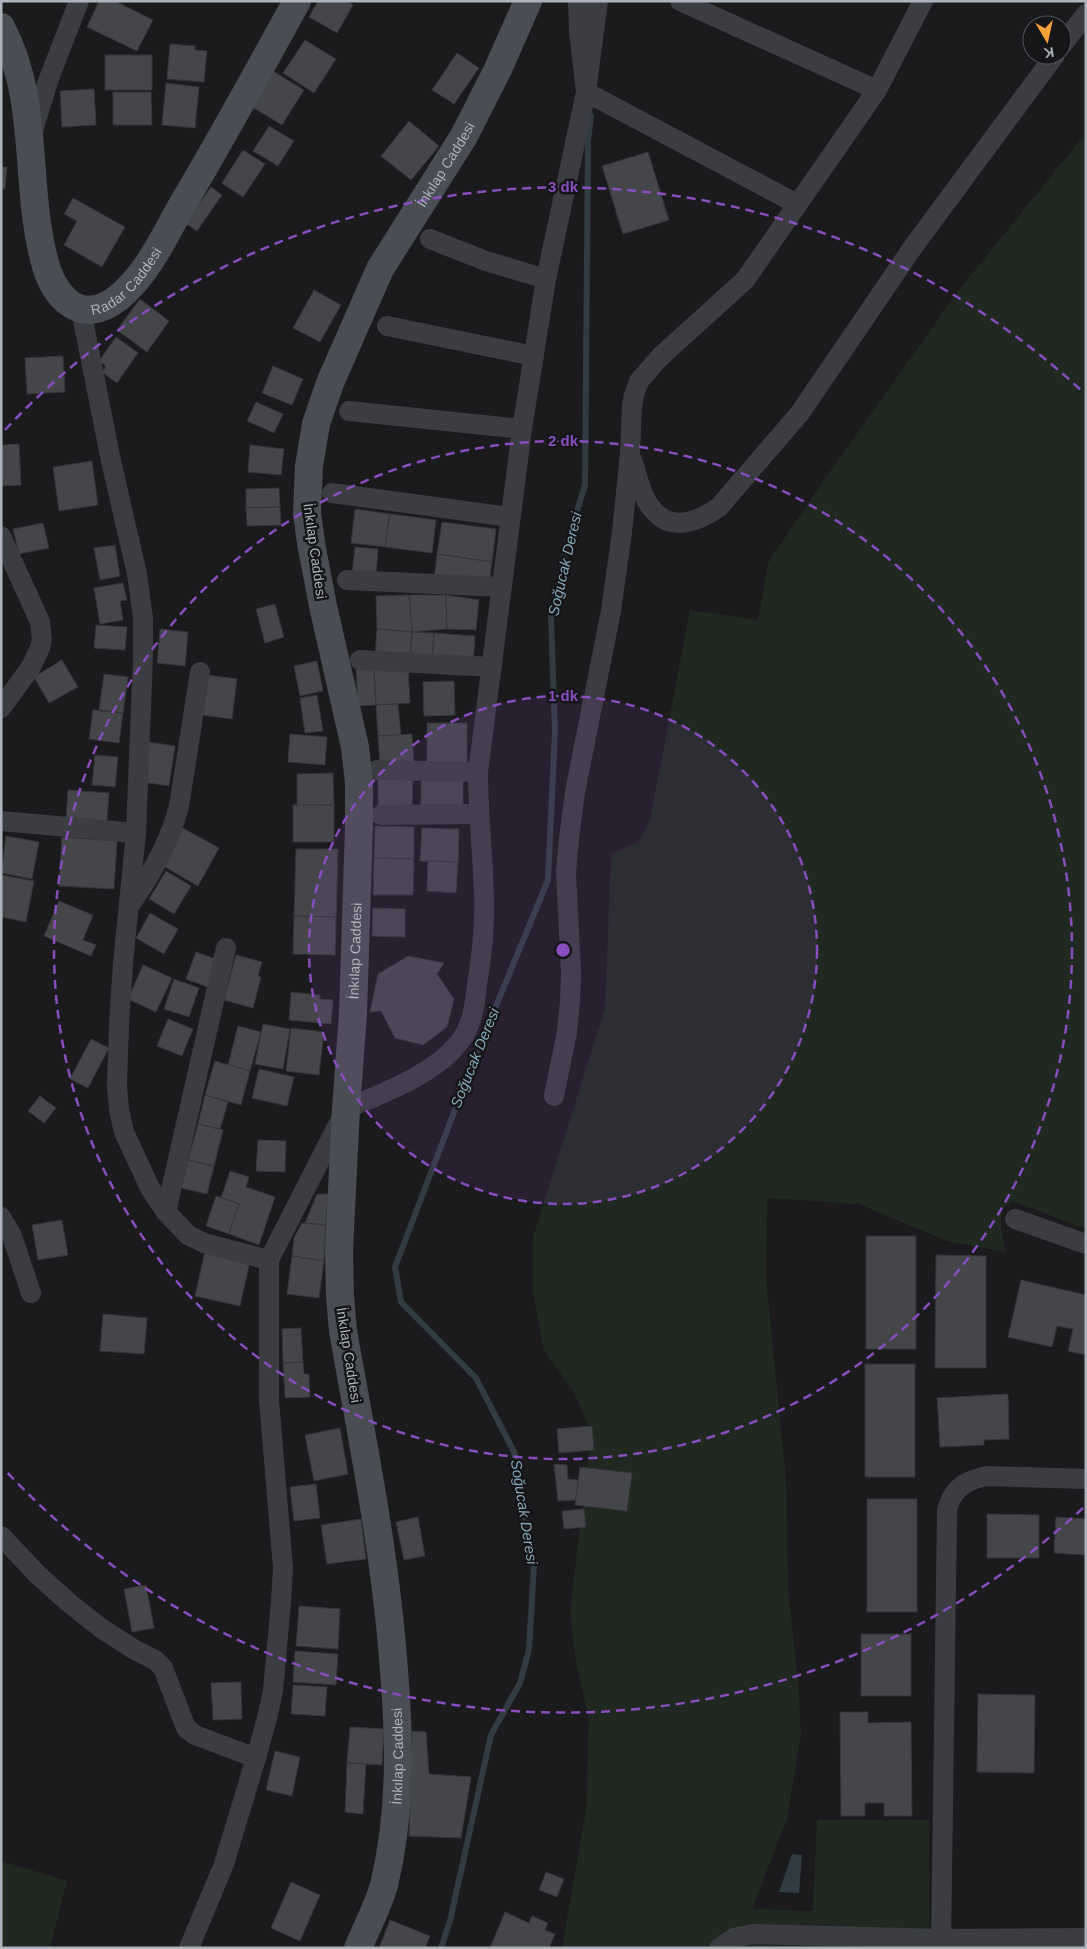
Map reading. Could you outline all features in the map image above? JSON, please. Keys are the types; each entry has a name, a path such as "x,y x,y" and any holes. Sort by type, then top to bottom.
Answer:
{"street":[{"path":"30,140 48,81 78,1"},
{"name":"Radar Caddesi","path":"1,26 10,42 25,94 34,193 44,261 56,290 65,300 81,310 93,310 117,298 141,273 210,159 297,1"},
{"name":"İnkılap Caddesi","path":"358,1948 383,1887 390,1851 398,1770 399,1728 381,1544 343,1331 340,1296 339,1250 357,916 359,783 355,747 322,606 307,512 307,489 316,424 330,383 380,269 464,136 498,69 528,1"},
{"path":"578,1 579,31 586,92"},
{"path":"189,1948 224,1864 256,1758 272,1691 283,1568 269,1400 269,1260 346,1109 398,1086 446,1056 458,1045 468,1030 474,1012 483,943 484,897 478,814 478,772 522,429 546,279 586,92 598,1"},
{"path":"680,1 877,90"},
{"path":"554,1096 567,1032 570,1001 571,972 566,872 569,839 575,792 611,611 622,532 630,453 632,406 639,381 660,357 745,280 877,90 923,1"},
{"path":"1072,32 1086,14"},
{"path":"630,453 646,499 653,511 662,517 674,523 689,523 719,507 800,413 913,248 1048,65"},
{"path":"586,92 798,204"},
{"path":"430,239 486,262 546,279"},
{"path":"81,310 111,461 137,574 143,618 136,833 119,1025 117,1084 119,1110 124,1132 133,1156 150,1188 166,1212 188,1235 204,1243 269,1260"},
{"path":"386,326 534,356"},
{"path":"350,411 522,429"},
{"path":"332,493 510,516"},
{"path":"1,536 40,622 42,640 31,667 1,708"},
{"path":"347,580 502,588"},
{"path":"360,660 492,667"},
{"path":"128,907 143,886 174,827 200,672"},
{"path":"377,770 478,772"},
{"path":"380,814 478,814"},
{"path":"1,821 136,833"},
{"path":"166,1212 226,948"},
{"path":"1,1217 12,1236 32,1293"},
{"path":"1014,1219 1086,1244"},
{"path":"941,1944 947,1511 954,1492 962,1484 973,1479 987,1476 1086,1479"},
{"path":"1,1536 38,1575 68,1602 102,1629 155,1660 163,1668 186,1728 195,1735 256,1758"},
{"path":"719,1948 734,1938 753,1934 941,1944 1086,1938"}],"shaded area":[{"path":"1086,133 1086,1229 1013,1201 1001,1209 1001,1227 1005,1252 947,1241 859,1204 767,1198 766,1278 786,1480 788,1587 798,1683 801,1734 787,1819 752,1909 813,1911 817,1820 929,1820 929,1930 732,1930 705,1948 562,1948 586,1810 589,1718 576,1662 570,1612 591,1432 574,1392 544,1351 533,1292 533,1237 605,1008 611,854 638,842 650,820 690,610 758,620 768,563 819,487 959,290"},
{"path":"792,1854 802,1855 799,1893 779,1892"},
{"path":"1,1861 67,1881 50,1948 1,1948"},
{"path":"750,1944 932,1947 742,1948"}],"building":[{"path":"99,1 115,1 153,20 137,51 87,27"},
{"path":"318,1 347,1 353,5 337,33 309,17"},
{"path":"305,40 336,59 314,93 283,73"},
{"path":"170,44 195,46 195,50 207,51 204,82 167,79"},
{"path":"457,53 479,68 454,104 432,90"},
{"path":"105,55 152,55 152,90 105,90"},
{"path":"273,71 304,90 282,125 252,107"},
{"path":"166,83 199,87 195,128 162,125"},
{"path":"94,89 96,125 62,127 60,91"},
{"path":"113,92 151,92 152,125 113,125"},
{"path":"409,121 439,146 411,180 381,156"},
{"path":"269,126 294,141 278,166 253,151"},
{"path":"243,150 265,164 243,197 222,183"},
{"path":"648,152 669,220 623,234 602,166"},
{"path":"1,167 7,167 5,189 1,189"},
{"path":"211,187 222,195 197,231 185,223"},
{"path":"73,198 125,227 102,267 64,245 77,221 64,214"},
{"path":"314,290 341,305 320,342 293,328"},
{"path":"140,299 169,321 147,352 117,330"},
{"path":"116,337 138,353 117,383 102,372 106,366 99,361"},
{"path":"63,356 65,392 27,394 25,358"},
{"path":"273,366 303,379 292,405 262,393"},
{"path":"256,402 283,414 274,433 247,421"},
{"path":"19,444 21,485 1,486 1,445"},
{"path":"250,445 284,449 281,475 248,472"},
{"path":"92,461 98,505 59,511 53,467"},
{"path":"279,488 280,507 246,508 246,489"},
{"path":"280,507 281,525 247,526 246,508"},
{"path":"355,509 390,514 385,547 351,543"},
{"path":"390,514 436,520 432,553 385,547"},
{"path":"442,522 496,529 492,562 437,554"},
{"path":"43,523 49,548 19,554 13,529"},
{"path":"115,545 120,576 100,580 94,548"},
{"path":"355,547 378,549 376,576 352,574"},
{"path":"437,554 492,562 489,584 434,580"},
{"path":"123,583 127,600 120,601 123,620 100,624 94,588"},
{"path":"409,595 446,595 447,629 412,632"},
{"path":"409,595 412,632 377,629 376,596"},
{"path":"446,595 479,600 476,630 447,629"},
{"path":"275,604 284,637 265,643 256,609"},
{"path":"96,625 127,627 125,650 94,648"},
{"path":"160,629 188,632 185,666 157,663"},
{"path":"377,629 412,632 410,660 375,657"},
{"path":"412,632 434,633 432,661 410,660"},
{"path":"434,633 475,636 473,664 432,661"},
{"path":"62,660 78,687 49,703 34,677"},
{"path":"317,661 323,691 300,696 294,666"},
{"path":"374,666 376,705 358,706 356,667"},
{"path":"408,667 410,703 376,705 374,669"},
{"path":"104,674 128,677 123,713 99,710"},
{"path":"207,675 237,679 232,719 202,715"},
{"path":"454,681 455,715 424,716 423,682"},
{"path":"317,695 323,731 305,733 300,698"},
{"path":"398,704 401,735 378,736 376,705"},
{"path":"93,710 123,713 119,743 89,739"},
{"path":"427,723 467,723 467,764 427,764"},
{"path":"290,734 327,737 325,765 288,762"},
{"path":"412,734 414,765 380,766 378,736"},
{"path":"148,742 175,746 169,786 142,782"},
{"path":"95,755 118,757 115,787 92,785"},
{"path":"333,773 334,805 297,806 297,774"},
{"path":"421,776 463,776 463,809 421,809"},
{"path":"378,777 413,777 412,810 378,810"},
{"path":"68,790 109,793 107,821 66,817"},
{"path":"293,805 334,805 334,842 293,842"},
{"path":"375,826 414,827 414,859 374,858"},
{"path":"181,827 219,848 198,886 160,864"},
{"path":"422,828 459,829 458,862 420,861"},
{"path":"6,836 39,842 32,879 1,873"},
{"path":"62,837 117,841 114,889 59,886"},
{"path":"296,849 338,849 336,917 294,916"},
{"path":"374,858 414,859 413,895 373,895"},
{"path":"428,861 458,862 456,893 427,891"},
{"path":"166,871 191,886 174,914 149,899"},
{"path":"1,875 34,881 26,922 1,917"},
{"path":"59,901 93,915 83,940 96,945 91,956 44,936"},
{"path":"373,908 405,909 405,937 372,936"},
{"path":"150,913 178,929 164,954 136,938"},
{"path":"294,916 336,917 335,955 293,954"},
{"path":"196,952 218,960 208,987 186,979"},
{"path":"236,955 262,962 258,976 261,977 253,1008 224,1000"},
{"path":"408,956 444,963 437,974 454,999 447,1027 423,1045 395,1038 381,1011 370,1012 378,974"},
{"path":"143,965 172,978 156,1012 128,999"},
{"path":"174,979 199,988 189,1017 164,1009"},
{"path":"291,992 320,995 320,999 333,1000 331,1024 289,1020"},
{"path":"168,1019 193,1029 182,1056 157,1046"},
{"path":"263,1024 290,1029 283,1069 255,1064"},
{"path":"238,1026 261,1032 250,1071 228,1065"},
{"path":"291,1028 324,1032 319,1075 286,1071"},
{"path":"91,1039 109,1048 88,1088 70,1079"},
{"path":"215,1061 250,1071 241,1105 205,1095"},
{"path":"259,1069 294,1077 287,1106 252,1098"},
{"path":"205,1095 228,1102 220,1129 198,1124"},
{"path":"40,1096 56,1108 44,1123 28,1111"},
{"path":"198,1124 223,1130 214,1166 188,1160"},
{"path":"258,1140 286,1141 285,1172 256,1171"},
{"path":"188,1160 214,1166 207,1194 181,1188"},
{"path":"230,1171 249,1177 246,1187 275,1197 259,1245 229,1234 239,1204 221,1198"},
{"path":"317,1194 328,1194 326,1225 305,1223"},
{"path":"216,1196 239,1204 229,1234 206,1226"},
{"path":"62,1220 68,1255 38,1260 32,1225"},
{"path":"302,1223 326,1225 324,1261 292,1256 294,1238"},
{"path":"866,1236 916,1236 916,1349 866,1349"},
{"path":"205,1251 250,1261 240,1306 195,1296"},
{"path":"936,1255 986,1256 986,1368 935,1368"},
{"path":"292,1256 324,1261 319,1298 287,1294"},
{"path":"1021,1280 1086,1295 1086,1355 1068,1351 1073,1329 1057,1326 1052,1347 1008,1337"},
{"path":"103,1314 147,1318 144,1354 100,1351"},
{"path":"301,1328 303,1362 283,1363 282,1329"},
{"path":"303,1362 304,1374 309,1374 310,1397 285,1398 283,1363"},
{"path":"865,1364 915,1364 915,1477 865,1477"},
{"path":"1008,1394 1009,1439 984,1440 984,1445 940,1447 937,1398"},
{"path":"592,1426 594,1450 559,1453 557,1429"},
{"path":"340,1428 348,1474 314,1481 305,1435"},
{"path":"554,1464 567,1465 568,1479 578,1480 576,1500 558,1501"},
{"path":"580,1467 632,1473 627,1511 575,1505"},
{"path":"316,1484 320,1518 294,1521 290,1487"},
{"path":"867,1499 917,1499 917,1612 867,1612"},
{"path":"584,1509 586,1527 564,1529 562,1511"},
{"path":"987,1514 1039,1515 1039,1558 987,1558"},
{"path":"418,1517 425,1556 404,1560 396,1522"},
{"path":"1056,1517 1086,1519 1086,1555 1054,1553"},
{"path":"361,1519 366,1559 327,1564 321,1525"},
{"path":"146,1585 154,1628 132,1632 124,1589"},
{"path":"299,1606 340,1609 338,1649 296,1646"},
{"path":"861,1634 911,1634 911,1696 861,1696"},
{"path":"295,1651 338,1654 336,1685 293,1682"},
{"path":"241,1682 242,1719 213,1720 211,1683"},
{"path":"293,1685 327,1687 325,1716 291,1714"},
{"path":"978,1694 1035,1695 1034,1773 977,1772"},
{"path":"840,1712 868,1712 868,1723 911,1722 912,1816 884,1816 884,1803 865,1803 865,1816 841,1816"},
{"path":"350,1727 384,1729 382,1765 347,1763"},
{"path":"412,1731 426,1732 429,1774 471,1777 461,1838 409,1836"},
{"path":"275,1751 300,1757 292,1796 266,1790"},
{"path":"347,1763 366,1764 363,1814 345,1812"},
{"path":"546,1872 564,1879 557,1897 539,1890"},
{"path":"291,1882 320,1895 300,1941 271,1928"},
{"path":"505,1912 529,1923 532,1916 548,1923 545,1930 555,1934 549,1948 490,1948"},
{"path":"390,1920 430,1936 425,1948 379,1948"}],"waterway":[{"name":"Soğucak Deresi","path":"441,1948 450,1921 491,1735 520,1683 529,1650 534,1565 514,1452 476,1378 401,1302 395,1267 477,1052 548,880 555,731 551,617 567,544 585,485 588,141 591,116"}]}
